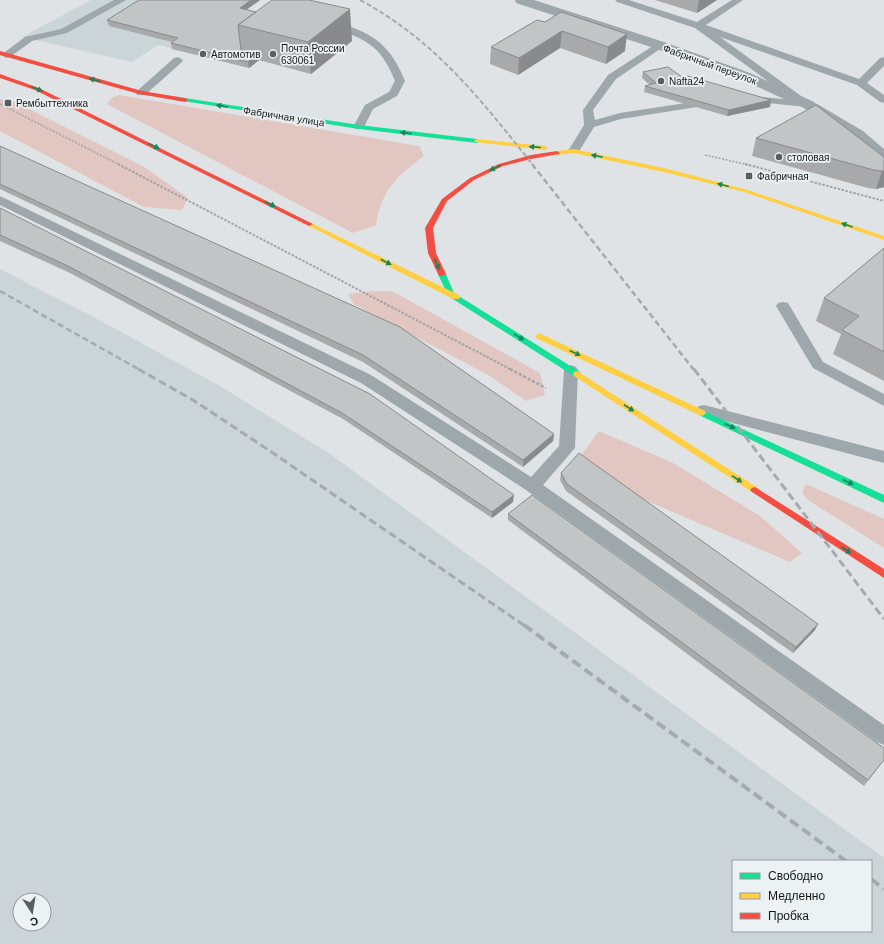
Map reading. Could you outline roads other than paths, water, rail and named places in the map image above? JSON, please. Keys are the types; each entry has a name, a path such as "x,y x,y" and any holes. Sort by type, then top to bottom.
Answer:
{"main road":[{"name":"Фабричная улица","path":"3,54 141,93 359,128 574,151"},
{"path":"0,76 36,89 451,294 884,499"},
{"path":"884,238 746,191 668,171 574,151 532,157 501,165 472,179 444,200 429,228 432,252 451,294 571,370 884,574"}],"street":[{"name":"Фабричный переулок","path":"521,0 659,45 745,76 807,104 858,134 884,158"}],"lane":[{"path":"3,54 29,38 64,31 121,0"},
{"path":"620,0 861,83 884,100"},
{"path":"698,26 738,0"},
{"path":"325,22 367,38 382,47 395,65 400,81 393,94 369,106 359,128"},
{"path":"698,26 807,104"},
{"path":"574,151 590,125 588,110 612,77 659,45"},
{"path":"141,93 178,60"},
{"path":"861,83 884,60"},
{"path":"738,97 807,104"},
{"path":"590,125 620,116 725,100"},
{"path":"0,200 366,379 532,486 884,736"},
{"path":"783,306 818,365 884,401"},
{"path":"532,486 567,448 571,370"},
{"path":"682,404 884,457"}],"railway":[{"path":"360,0 387,16 412,34 455,73 494,117 533,165"},
{"path":"532,164 694,370"},
{"path":"0,291 140,370"},
{"path":"138,369 193,400 270,451 525,626"},
{"path":"694,369 884,619"},
{"path":"524,625 845,860"},
{"path":"872,880 884,889"}],"place":[{"name":"Автомотив","path":"203,54"},
{"name":"Почта России 630061","path":"273,54"},
{"name":"Nafta24","path":"661,81"},
{"name":"Рембыттехника","path":"8,103"},
{"name":"столовая","path":"779,157"},
{"name":"Фабричная","path":"749,176"}]}
